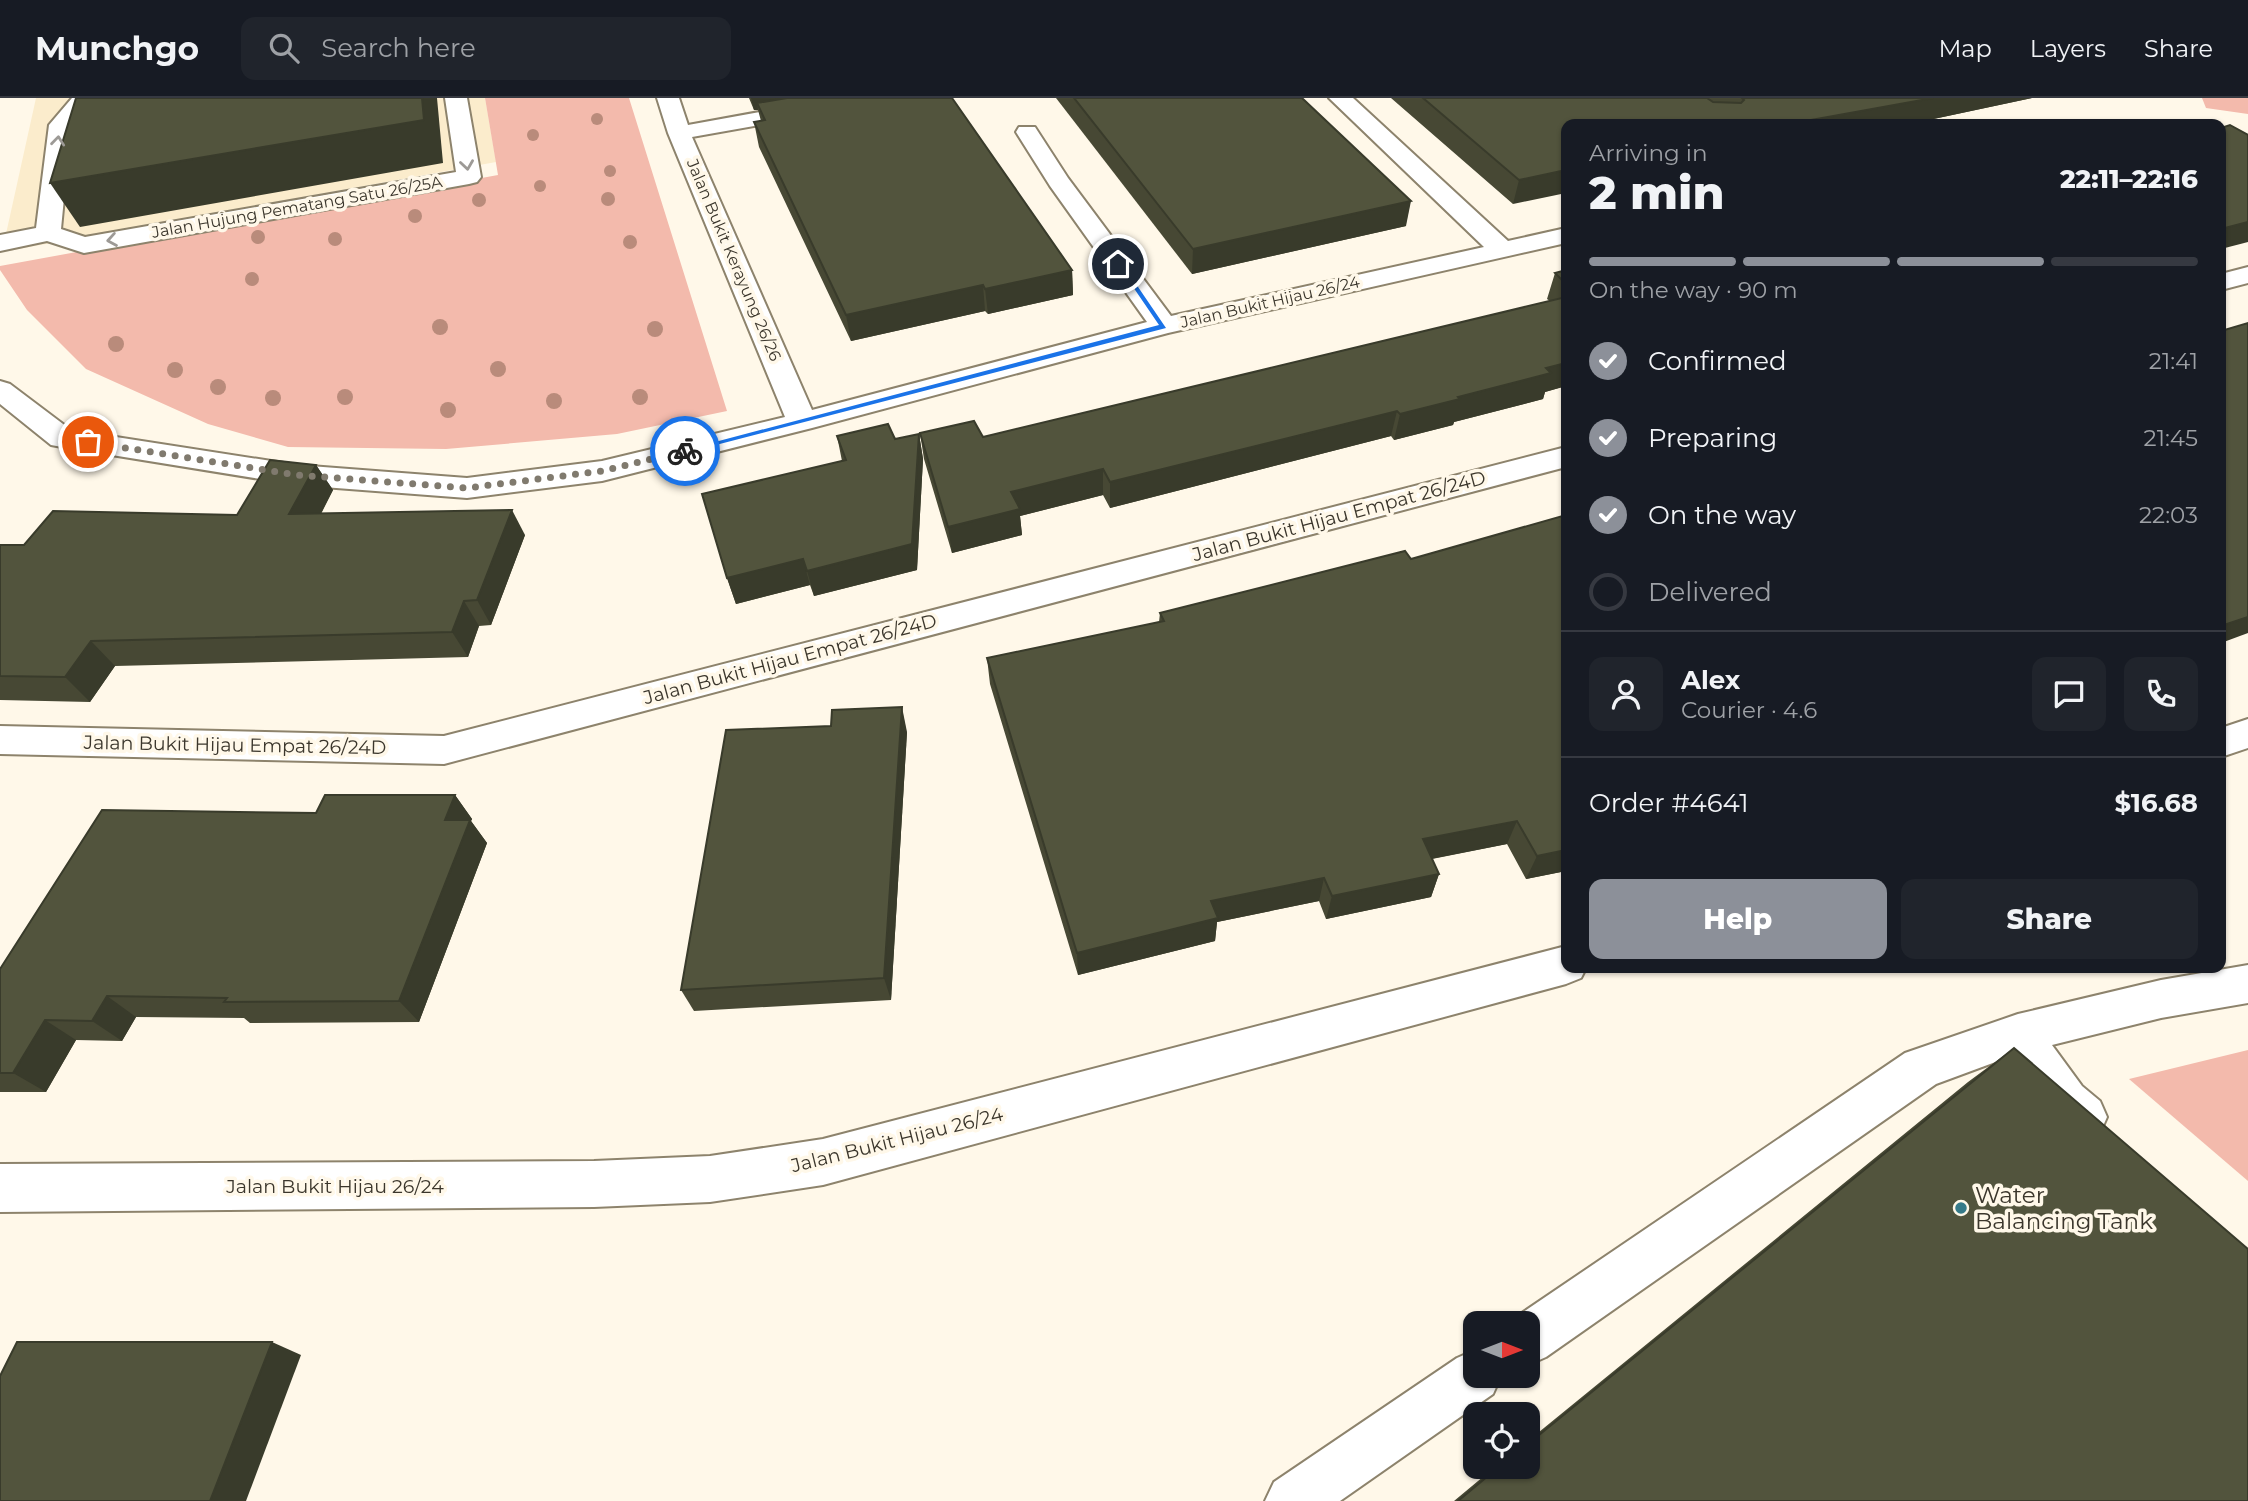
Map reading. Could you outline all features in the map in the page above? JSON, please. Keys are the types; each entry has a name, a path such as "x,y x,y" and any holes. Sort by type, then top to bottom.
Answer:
{"street":[{"path":"0,243 48,233 60,125 74,106 87,98"},
{"name":"Jalan Hujung Pematang Satu 26/25A","path":"48,233 84,245 470,177 456,98"},
{"name":"Jalan Bukit Kerayung 26/26","path":"668,98 680,133 802,422"},
{"path":"680,133 873,98"},
{"path":"1340,98 1501,248"},
{"path":"1027,132 1058,181 1164,326"},
{"name":"Jalan Bukit Hijau 26/24","path":"0,390 62,438 297,475 467,488 602,471 802,422 1164,326 1501,248 1561,237"},
{"path":"2226,281 2248,275"},
{"name":"Jalan Bukit Hijau Empat 26/24D","path":"0,740 444,750 1561,458"},
{"path":"2226,741 2248,733"},
{"name":"Jalan Bukit Hijau 26/24","path":"0,1188 580,1184 710,1179 823,1162 1561,966"},
{"path":"1540,1331 1921,1068 2018,1034 2161,999 2248,984"},
{"path":"2018,1034 2066,1101 2116,1145"},
{"path":"1293,1501 1463,1384"}],"shaded area":[{"path":"36,98 485,98 496,162 2,252"},
{"path":"485,98 629,98 727,411 617,434 446,449 288,447 208,424 86,369 27,310 0,270 0,266 498,175"},
{"path":"2202,98 2248,98 2248,114 2206,108"},
{"path":"2248,1050 2248,1181 2129,1079"}],"building":[{"path":"76,98 422,98 424,120 50,183"},
{"path":"787,98 952,98 1072,270 985,289 983,285 846,315 754,122 765,120 757,103"},
{"path":"1074,98 1302,98 1411,201 1193,249"},
{"path":"1423,98 1707,98 1713,102 1741,103 1744,100 1742,98 1933,98 1817,119 1561,119 1561,171 1519,180"},
{"path":"2230,125 2248,135 2248,222 2226,228 2226,126"},
{"path":"1561,298 1561,364 1546,368 1551,373 1400,414 1397,411 1110,482 1103,469 1011,492 1020,509 948,527 920,433 974,421 983,437"},
{"path":"2248,323 2248,617 2226,624 2226,330"},
{"path":"888,424 895,439 919,434 912,544 807,571 803,559 727,578 702,494 846,460 837,436"},
{"path":"270,460 316,465 289,514 512,510 477,600 464,601 452,632 91,641 65,677 0,676 0,545 24,545 53,511 237,515"},
{"path":"1561,516 1561,851 1537,856 1517,821 1423,839 1439,874 1332,896 1324,878 1211,901 1218,918 1077,953 987,658 1164,621 1160,613 1405,551 1411,559"},
{"path":"902,707 884,978 681,990 726,730 831,726 832,710"},
{"path":"325,795 455,795 445,820 470,820 399,1001 224,1002 227,998 107,996 92,1021 45,1020 13,1073 0,1073 0,969 102,810 316,813"},
{"name":"Water Balancing Tank","path":"2014,1048 2248,1249 2248,1501 1458,1501 1484,1479 1540,1479 1540,1434"},
{"path":"17,1342 272,1342 210,1501 0,1501 0,1376"}],"way so far":[{"path":"88,442 297,475 467,488 602,471 685,451"}],"place":[{"name":"Water Balancing Tank","path":"1961,1208"}],"route":[{"path":"685,451 1164,326 1118,264"}]}
